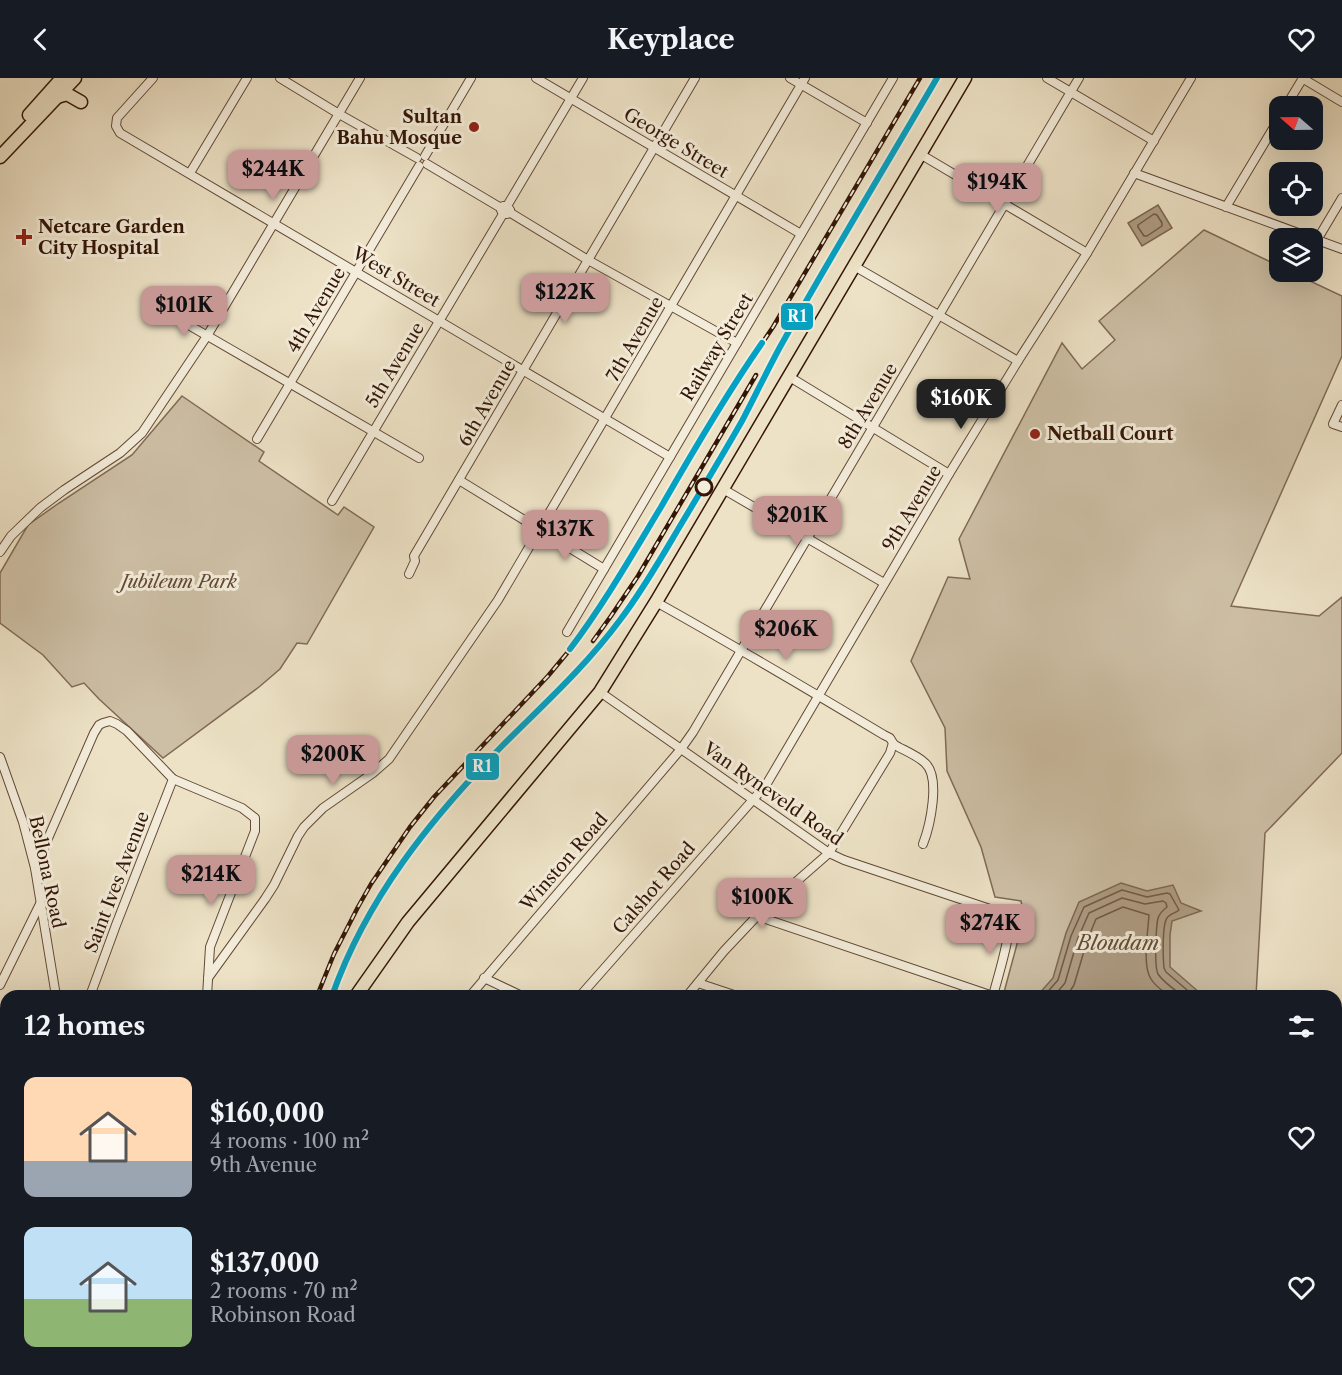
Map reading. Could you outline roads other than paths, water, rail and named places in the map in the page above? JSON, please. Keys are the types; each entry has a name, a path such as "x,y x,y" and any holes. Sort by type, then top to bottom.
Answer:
{"main road":[{"path":"0,147 62,78"},
{"path":"0,158 75,78"},
{"path":"360,990 408,921 600,692 656,602 965,78"},
{"path":"57,97 67,94 81,102"}],"street":[{"name":"West Street","path":"153,78 117,118 116,126 120,133 670,457"},
{"path":"190,173 248,78"},
{"path":"280,78 588,260 737,343"},
{"path":"0,552 11,536 33,514 64,490 120,453 142,433 207,336 360,78"},
{"name":"4th Avenue","path":"257,439 471,78"},
{"name":"George Street","path":"536,78 801,234"},
{"name":"5th Avenue","path":"332,501 583,78"},
{"name":"6th Avenue","path":"409,574 415,561 414,556 695,78"},
{"path":"790,78 803,81 867,123"},
{"name":"Railway Street","path":"567,632 893,78"},
{"path":"1047,78 1154,141"},
{"name":"8th Avenue","path":"681,749 742,650 1078,78"},
{"name":"9th Avenue","path":"752,800 766,785 949,474 1087,253 1191,78"},
{"path":"1292,96 1302,78 1342,102"},
{"name":"7th Avenue","path":"208,978 274,885 304,827 323,808 389,759 489,615 803,81"},
{"path":"1226,207 1269,135"},
{"path":"920,154 1087,253"},
{"path":"1134,173 1284,228"},
{"path":"1323,230 1342,198"},
{"path":"1323,242 1342,249"},
{"path":"854,266 1018,361"},
{"path":"173,316 419,458"},
{"path":"788,376 949,474"},
{"path":"1342,405 1333,424 1342,427"},
{"path":"459,480 604,569"},
{"path":"723,489 885,583"},
{"path":"656,602 890,738 893,744 926,764 933,777 933,796 923,844"},
{"name":"Van Ryneveld Road","path":"600,692 829,853 1010,917 994,990"},
{"path":"35,868 93,733 99,725 110,721 127,731 173,779 242,808 255,818 255,831 210,947 207,990"},
{"path":"692,990 757,916 829,853 890,753 893,744"},
{"name":"Winston Road","path":"475,990 681,749"},
{"name":"Bellona Road","path":"0,757 35,868 55,990"},
{"path":"0,781 5,771"},
{"name":"Saint Ives Avenue","path":"92,990 173,779"},
{"name":"Calshot Road","path":"585,990 752,800"},
{"path":"0,985 40,904"},
{"path":"757,916 975,990"},
{"path":"484,978 509,990"},
{"path":"698,983 719,990"}],"water":[{"path":"1158,205 1172,228 1142,246 1128,223"},
{"name":"Bloudam","path":"1121,883 1147,891 1173,885 1181,903 1201,911 1172,921 1170,935 1170,967 1197,990 1042,990 1053,978 1066,933 1079,902"}],"railway":[{"path":"319,990 334,954 358,907 410,827 434,797 548,676 578,640 604,601 720,406 773,327 920,78"},
{"path":"334,990 346,960 382,893 426,831 476,773 593,653 644,586 742,421 799,313 937,78"},
{"path":"593,641 638,576 756,375"}],"place":[{"name":"Sultan Bahu Mosque","path":"474,127"},
{"name":"Netcare Garden City Hospital","path":"24,237"},
{"name":"Netball Court","path":"1035,434"}],"park label":[{"name":"Jubileum Park","path":"179,582"}]}
